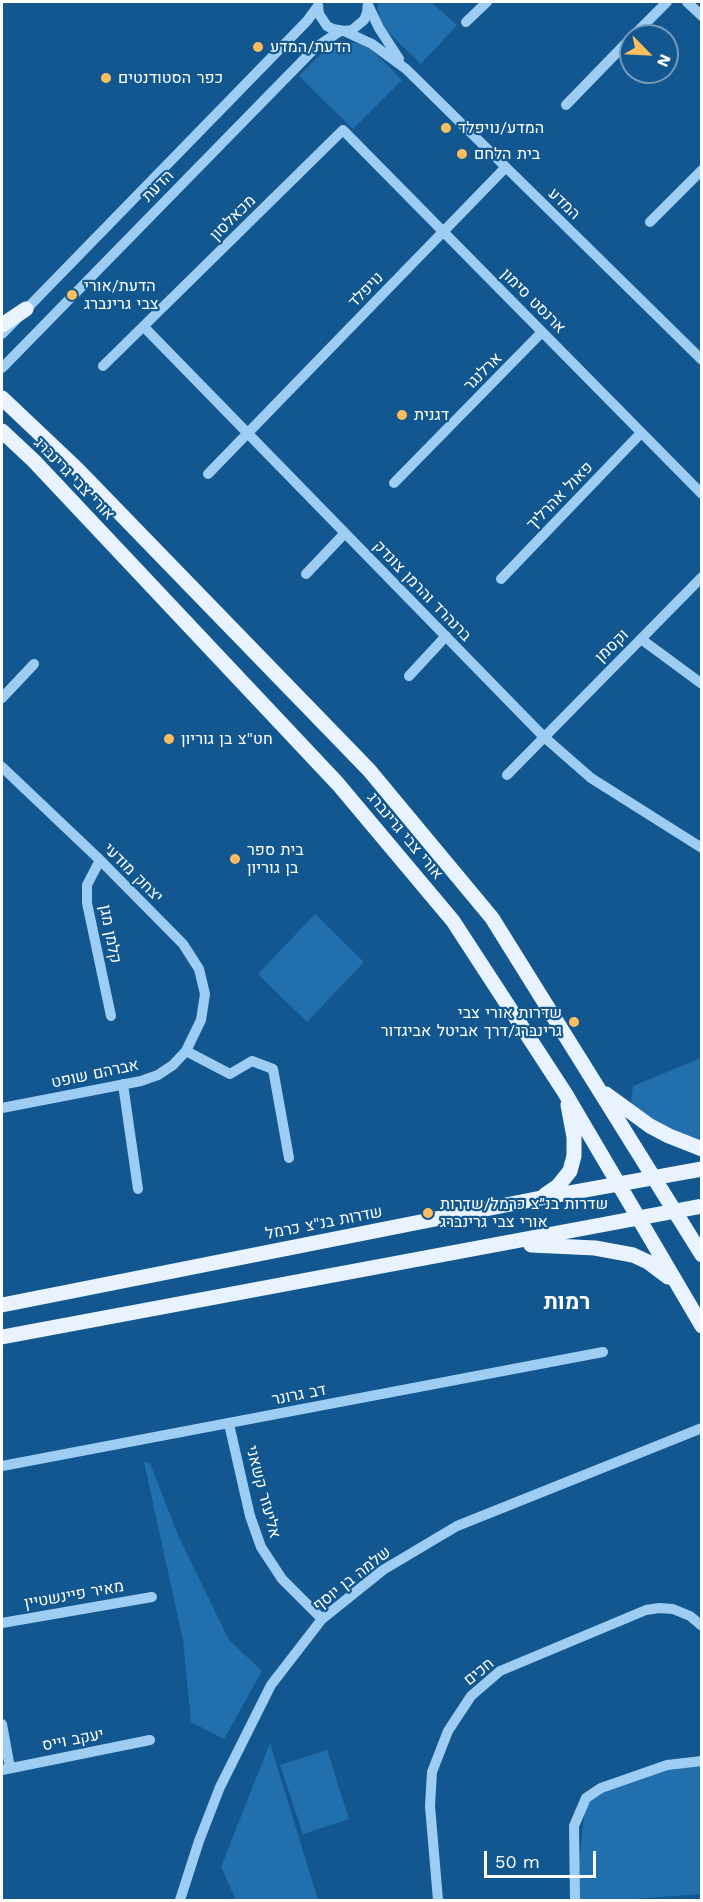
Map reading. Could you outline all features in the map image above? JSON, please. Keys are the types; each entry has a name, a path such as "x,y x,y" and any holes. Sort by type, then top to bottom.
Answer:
{"main road":[{"path":"2,325 26,309"},
{"name":"אורי צבי גרינברג","path":"2,398 78,469 369,770 492,918 702,1255"},
{"name":"אורי צבי גרינברג","path":"2,431 34,461 338,784 453,921 565,1094 702,1326"},
{"path":"599,1089 650,1126 702,1149"},
{"path":"541,1198 558,1186 570,1171 574,1156 574,1137 565,1094"},
{"name":"שדרות בנ\"צ כרמל","path":"2,1305 541,1198 702,1169"},
{"path":"2,1337 702,1206"},
{"path":"504,1244 595,1248 633,1255 662,1271 680,1292"}],"street":[{"path":"466,22 487,2"},
{"path":"645,24 667,2"},
{"path":"687,2 702,16"},
{"name":"הדעת","path":"2,368 315,48 342,31 352,30 364,20 368,3"},
{"name":"המדע","path":"368,3 391,47 406,69"},
{"name":"הדעת","path":"2,334 299,30 318,4"},
{"name":"המדע","path":"318,4 319,14 327,26 372,44 406,69 702,360"},
{"path":"566,105 619,50"},
{"name":"ארנסט סימון","path":"343,130 702,494"},
{"name":"מכאלסון","path":"103,366 343,130"},
{"name":"נויפלד","path":"208,474 505,168"},
{"path":"650,222 702,170"},
{"name":"ברנהרד והרמן צונדק","path":"144,327 543,736 591,778 702,848"},
{"name":"ארלנגר","path":"394,483 542,332"},
{"name":"פאול אהרליך","path":"501,579 641,433"},
{"path":"306,574 345,533"},
{"name":"וקסמן","path":"507,775 543,736 702,578"},
{"path":"409,676 446,636"},
{"path":"641,639 702,684"},
{"path":"2,698 34,664"},
{"name":"יצחק מודעי","path":"2,767 100,860 183,944 199,969 204,994 201,1020"},
{"name":"קלמן מגן","path":"100,860 87,885 87,903 111,1016"},
{"name":"אברהם שופט","path":"2,1108 158,1075 173,1065 186,1051 201,1020"},
{"path":"186,1051 230,1074 252,1061 273,1069 289,1158"},
{"path":"123,1084 138,1189"},
{"name":"דב גרונר","path":"2,1466 603,1352"},
{"name":"אליעזר קשאני","path":"229,1424 250,1516 261,1547 282,1579 322,1618"},
{"name":"שלמה בן יוסף","path":"180,1900 216,1798 271,1685 322,1618 383,1570 458,1526 702,1427"},
{"name":"מאיר פיינשטיין","path":"2,1623 152,1597"},
{"name":"חכים","path":"438,1900 430,1806 432,1772 448,1731 471,1696 500,1671 646,1610 673,1609 690,1616 702,1626"},
{"path":"2,1725 6,1769"},
{"name":"יעקב וייס","path":"6,1769 150,1740"},
{"path":"575,1900 574,1826 586,1798 601,1788 667,1765 702,1761"}],"shaded area":[{"path":"378,2 431,2 457,25 421,64 388,32 381,21"},
{"path":"357,43 371,49 402,80 353,129 299,76 331,44"},
{"path":"315,914 364,962 307,1022 258,974"},
{"path":"701,1058 701,1149 630,1111 633,1086"},
{"path":"144,1462 150,1463 178,1535 229,1640 262,1671 224,1739 191,1722 183,1640"},
{"path":"270,1743 318,1900 236,1900 221,1867"},
{"path":"327,1750 349,1819 303,1834 280,1765"},
{"path":"701,1761 701,1894 620,1900 575,1900 586,1798 667,1765"}],"place":[{"name":"הדעת/המדע","path":"258,47"},
{"name":"כפר הסטודנטים","path":"106,78"},
{"name":"המדע/נויפלד","path":"446,128"},
{"name":"בית הלחם","path":"462,154"},
{"name":"הדעת/אורי צבי גרינברג","path":"72,295"},
{"name":"דגנית","path":"402,415"},
{"name":"חט\"צ בן גוריון","path":"169,739"},
{"name":"בית ספר בן גוריון","path":"235,859"},
{"name":"שדרות אורי צבי גרינברג/דרך אביטל אביגדור","path":"574,1022"},
{"name":"שדרות בנ״צ כרמל/שדרות אורי צבי גרינברג","path":"428,1213"}],"district":[{"name":"רמות","path":"567,1303"}]}
